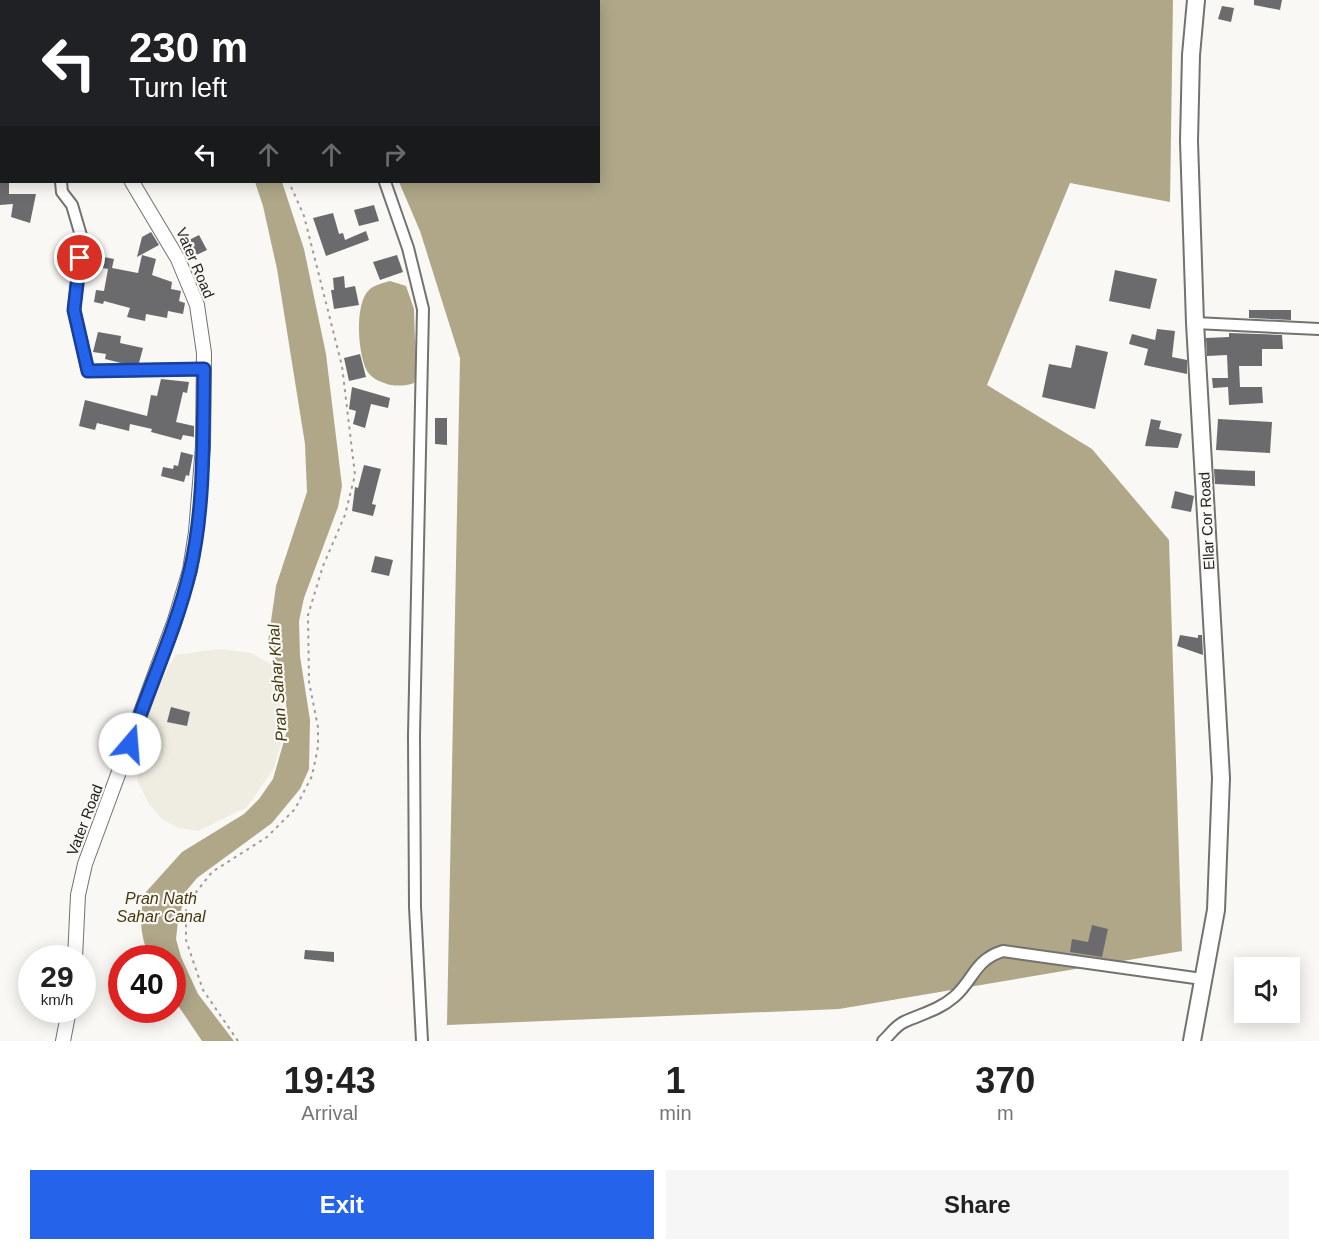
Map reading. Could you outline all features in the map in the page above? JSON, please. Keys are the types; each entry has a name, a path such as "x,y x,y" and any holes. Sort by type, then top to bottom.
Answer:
{"main road":[{"name":"Ellar Cor Road","path":"1192,1041 1216,910 1221,778 1195,323 1189,141 1191,55 1196,0"}],"street":[{"path":"61,183 62,192 72,205 79,222 82,239 74,310 88,371 204,369"},
{"name":"Vater Road","path":"76,945 78,895 85,864 175,620 190,570 196,532 203,446 204,352 196,305 178,259 133,183"},
{"path":"385,183 408,248 423,309 414,735 414,907 422,1041"},
{"path":"1195,323 1319,330"},
{"path":"883,1041 902,1023 930,1012 954,997 981,961 1003,951 1195,978"},
{"path":"63,1041 66,1023"}],"path":[{"path":"238,1041 203,990 186,940 186,905 212,872 267,837 295,808 312,776 318,747 318,727 309,682 308,615 323,566 345,515 355,475 342,366 304,216 289,183"}],"shaded area":[{"path":"220,649 251,653 278,668 283,703 282,741 274,768 247,807 198,831 179,828 163,820 149,804 137,780 146,724 157,689 175,655"}],"water":[{"path":"600,0 1173,0 1170,202 1070,183 987,385 1092,449 1169,540 1182,951 839,1009 447,1025 460,358 420,231 399,183 600,183"},
{"name":"Pran Nath Sahar Canal","path":"255,183 282,183 304,249 326,354 342,486 338,507 304,598 299,621 300,656 310,720 309,769 300,789 272,823 197,878 187,890 178,921 178,945 145,945 141,917 146,892 182,852 244,814 259,799 273,779 288,727 284,678 268,642 276,586 307,492 305,444 277,269 263,206"},
{"path":"390,281 406,286 414,309 416,374 414,383 396,386 378,380 367,371 361,353 359,329 359,317 364,297 373,287"},
{"name":"Pran Nath Sahar Canal","path":"186,968 198,994 234,1041 202,1041 186,1017"}],"building":[{"path":"1254,0 1282,0 1280,10 1254,5"},
{"path":"1222,6 1234,8 1231,22 1218,19"},
{"path":"0,183 9,183 9,194 36,194 30,223 11,217 13,204 0,205"},
{"path":"374,205 379,221 359,226 354,210"},
{"path":"333,213 339,234 343,233 345,240 366,231 369,240 326,256 313,218"},
{"path":"151,232 159,245 137,257 142,237"},
{"path":"199,235 207,250 190,258 183,243"},
{"path":"88,254 114,259 112,268 138,273 142,255 156,259 152,275 172,282 171,289 181,291 179,301 185,303 183,314 168,311 167,318 146,314 145,321 127,317 130,308 104,301 103,304 94,302 96,290 104,291 108,269 87,265"},
{"path":"397,255 403,272 380,280 373,262"},
{"path":"1115,270 1157,279 1150,309 1109,301"},
{"path":"344,276 345,288 355,286 359,305 334,309 331,290 334,290 333,278"},
{"path":"1249,310 1291,310 1291,320 1249,318"},
{"path":"1157,329 1175,331 1172,357 1187,360 1187,374 1144,365 1148,349 1129,344 1132,334 1155,340"},
{"path":"98,332 121,336 120,343 143,348 139,363 121,363 105,359 106,354 93,352"},
{"path":"1229,333 1282,335 1283,349 1262,349 1262,366 1239,366 1240,387 1262,387 1263,403 1229,405 1228,387 1213,388 1212,378 1228,378 1227,355 1207,356 1206,338 1229,337"},
{"path":"1076,345 1108,352 1095,409 1042,397 1049,364 1071,368"},
{"path":"360,354 366,377 349,381 344,358"},
{"path":"161,379 189,382 187,393 183,392 176,422 194,426 194,437 183,435 181,440 151,432 152,429 130,424 129,431 97,423 95,430 79,426 85,400 147,416 151,395 157,396"},
{"path":"352,387 390,398 388,408 371,404 365,428 353,424 356,411 349,409"},
{"path":"435,418 447,418 447,445 435,444"},
{"path":"1151,419 1161,421 1159,429 1182,434 1178,448 1145,446"},
{"path":"1218,419 1272,422 1270,453 1216,450"},
{"path":"181,452 193,455 189,476 186,475 184,482 161,476 163,467 173,469 174,465 178,466"},
{"path":"364,465 381,469 372,504 376,505 373,516 352,511 355,487 358,488"},
{"path":"1214,469 1255,471 1255,486 1215,484"},
{"path":"1175,491 1194,496 1191,512 1171,508"},
{"path":"375,556 393,560 389,576 371,572"},
{"path":"1180,635 1198,638 1198,635 1202,635 1203,655 1177,646"},
{"path":"171,707 190,712 187,726 167,722"},
{"path":"1092,925 1108,929 1102,957 1070,952 1072,939 1088,942"},
{"path":"305,950 334,952 334,962 304,959"}],"route":[{"path":"80,258 74,310 88,371 204,369 203,446 196,532 190,570 175,620 130,744"}],"water label":[{"name":"Pran Sahar Khal","path":"277,683"}]}
